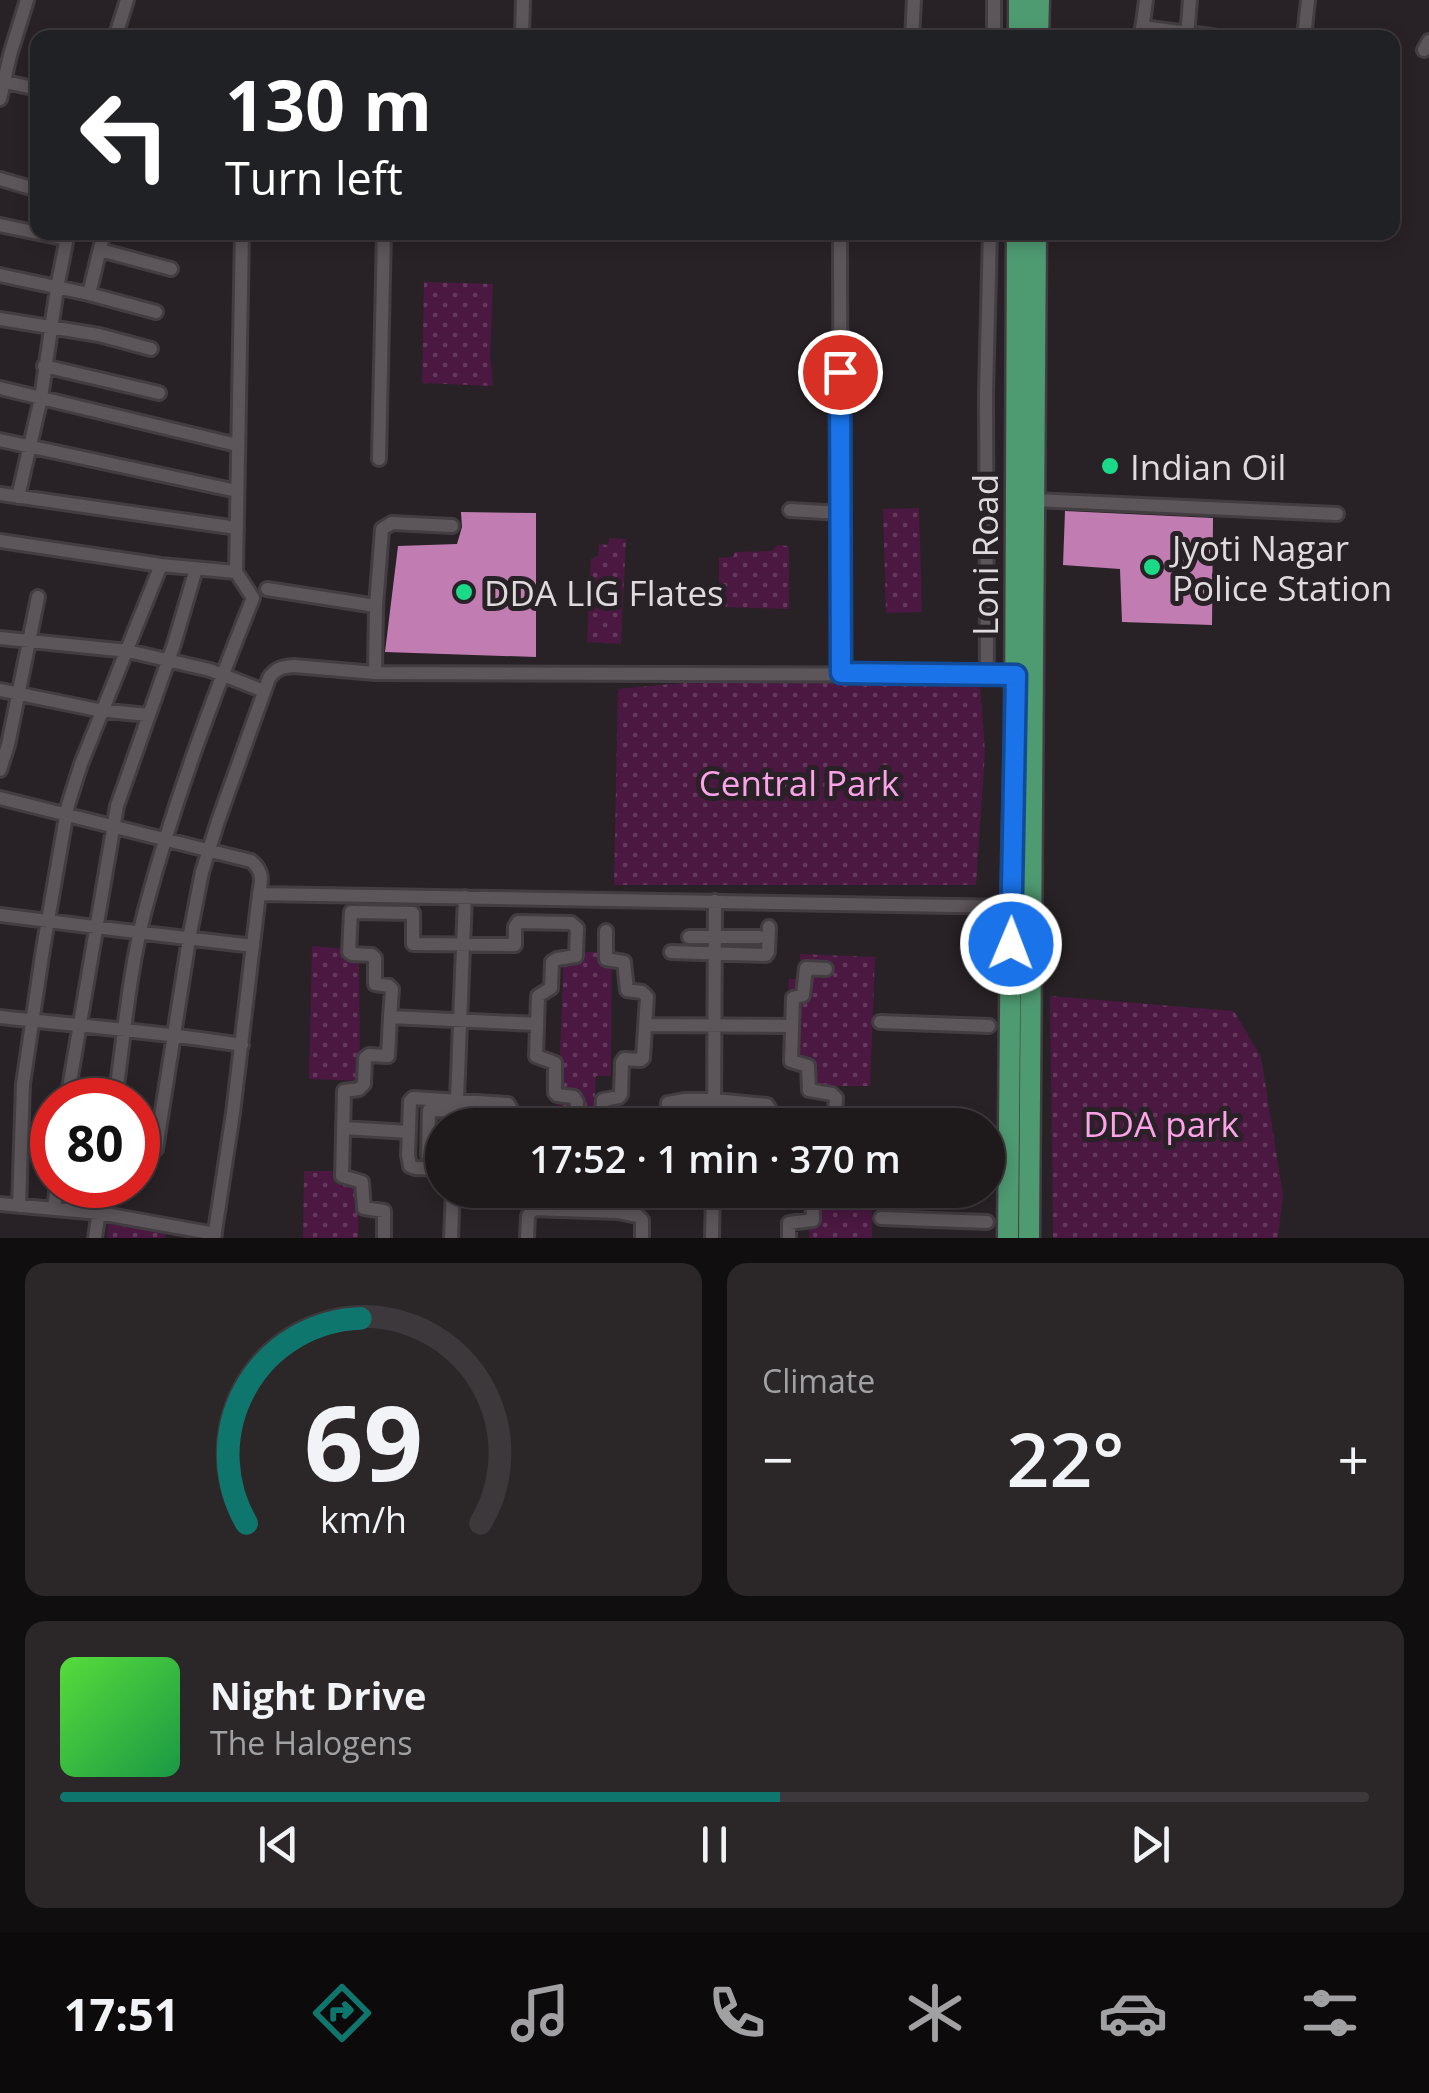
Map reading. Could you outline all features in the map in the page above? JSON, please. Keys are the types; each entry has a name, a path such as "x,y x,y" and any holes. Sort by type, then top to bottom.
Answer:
{"highway":[{"path":"1019,0 1019,30"},
{"path":"1038,0 1038,30"},
{"name":"Loni Road","path":"1017,240 1025,675"},
{"name":"Loni Road","path":"1008,1238 1034,500 1036,240"},
{"name":"Loni Road","path":"1021,907 1029,1238"}],"street":[{"path":"117,30 126,0"},
{"path":"522,0 522,30"},
{"path":"912,30 914,0"},
{"path":"994,0 994,30"},
{"path":"1142,30 1146,0"},
{"path":"1188,30 1190,0"},
{"path":"1305,30 1308,0"},
{"path":"0,98 23,1"},
{"path":"2,81 30,86"},
{"path":"0,179 30,188"},
{"path":"0,225 30,230"},
{"path":"18,498 41,398 56,288 67,240"},
{"path":"90,294 102,240"},
{"path":"118,1078 144,913 199,738 253,598 236,572 242,240"},
{"path":"379,458 384,240"},
{"path":"840,240 841,673"},
{"path":"986,674 990,240"},
{"path":"100,250 171,269"},
{"path":"0,275 156,312"},
{"path":"0,319 98,334 151,348"},
{"path":"44,366 159,393"},
{"path":"0,388 237,445"},
{"path":"0,440 237,491"},
{"path":"0,494 238,528"},
{"path":"1034,500 1337,514"},
{"path":"790,510 840,513"},
{"path":"375,673 382,528 392,523 452,526"},
{"path":"0,541 236,572"},
{"path":"19,1206 24,1084 66,816 80,764 161,565"},
{"path":"71,1078 117,806 196,569"},
{"path":"267,588 376,606"},
{"path":"0,770 38,597"},
{"path":"0,638 128,651 210,670 264,692"},
{"path":"160,1125 189,939 209,851 274,671 283,667 375,673 1025,675"},
{"path":"0,690 148,715"},
{"path":"0,798 251,861 260,869 262,880 214,1236 99,1213 0,1204"},
{"path":"259,894 1021,907"},
{"path":"456,1108 465,897"},
{"path":"714,1108 716,901"},
{"path":"384,1238 384,1211 364,1208 362,1182 342,1176 344,1091 364,1084 365,1058 388,1056 392,989 375,984 372,954 350,952 351,912 412,913 413,944 515,945 514,927 518,922 571,922 576,926 576,956 552,962 551,988 538,996 536,1056 556,1063 556,1093 574,1097 577,1108"},
{"path":"0,915 253,946"},
{"path":"671,952 766,954 769,926"},
{"path":"602,1108 603,1100 621,1094 624,1059 643,1058 646,994 627,990 624,962 606,959 606,931"},
{"path":"689,937 758,937"},
{"path":"826,969 806,968 803,995 793,998 791,1061 808,1066 809,1090 832,1094 835,1108"},
{"path":"0,1017 175,1034 242,1046"},
{"path":"390,1017 537,1024"},
{"path":"880,1022 989,1026"},
{"path":"645,1025 792,1026"},
{"path":"425,1168 410,1166 410,1101 413,1098 446,1108"},
{"path":"668,1108 668,1103 684,1100 704,1108"},
{"path":"478,1108 508,1104 510,1108"},
{"path":"745,1108 768,1108"},
{"path":"343,1128 409,1132"},
{"path":"96,1238 100,1208"},
{"path":"451,1238 452,1208"},
{"path":"712,1208 712,1238"},
{"path":"789,1238 789,1223 812,1220 812,1208"},
{"path":"527,1238 530,1210 638,1216 642,1220 642,1238"},
{"path":"880,1218 988,1222"}],"green space":[{"path":"424,282 493,284 493,386 422,383"},
{"path":"919,508 922,612 886,613 883,509"},
{"path":"609,538 626,539 621,644 587,642 591,559 598,556 599,544 608,545"},
{"path":"777,545 789,546 789,609 719,607 719,558 733,557 735,552 772,551"},
{"name":"Central Park","path":"715,680 924,680 980,684 985,752 976,885 614,885 618,689"},
{"path":"312,946 359,950 360,1081 309,1079"},
{"path":"564,952 612,952 611,1076 596,1076 594,1108 558,1108"},
{"path":"800,954 875,957 870,1086 808,1086 808,1058 787,1057 789,979 800,979"},
{"name":"DDA park","path":"1050,996 1234,1011 1261,1057 1283,1195 1278,1238 1053,1238"},
{"path":"304,1171 359,1171 358,1238 303,1238"},
{"path":"548,1208 591,1208 591,1217 548,1215"},
{"path":"809,1208 872,1208 872,1238 809,1238"},
{"path":"108,1224 166,1231 165,1238 107,1238"}],"building":[{"name":"Jyoti Nagar Police Station","path":"1065,511 1213,518 1212,625 1122,622 1120,569 1063,565"},
{"name":"DDA LIG Flates","path":"461,512 536,513 536,657 385,652 398,546 457,544"}],"place":[{"name":"Indian Oil","path":"1110,466"},
{"name":"Jyoti Nagar Police Station","path":"1152,567"},
{"name":"DDA LIG Flates","path":"464,592"}],"route":[{"path":"840,372 841,673 1016,675 1011,944"}]}
